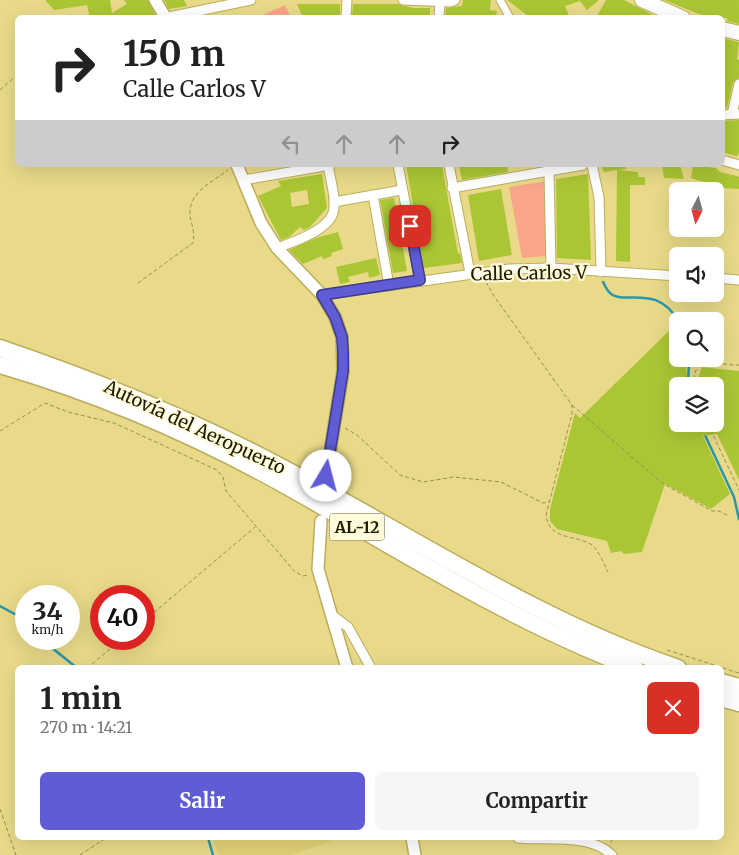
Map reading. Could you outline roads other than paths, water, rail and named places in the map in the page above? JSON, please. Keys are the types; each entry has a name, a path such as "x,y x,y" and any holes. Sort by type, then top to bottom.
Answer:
{"highway":[{"name":"Autovía del Aeropuerto","path":"0,348 98,382 182,418 280,466 524,602 566,623 671,665"},
{"name":"Autovía del Aeropuerto","path":"0,365 77,391 187,437 297,492 484,598 577,644 628,665"},
{"path":"724,683 739,687"},
{"path":"724,699 739,703"}],"main road":[{"path":"642,0 676,15"},
{"path":"725,30 739,33"}],"street":[{"path":"155,0 164,15"},
{"path":"172,15 209,4 251,0"},
{"path":"346,15 347,0"},
{"path":"404,0 451,2 455,0"},
{"path":"500,0 508,15"},
{"path":"440,1 440,15"},
{"path":"731,114 739,84"},
{"path":"725,161 739,165"},
{"path":"237,167 261,222 277,248 322,295 335,317 342,337 343,371 326,476"},
{"path":"244,180 318,167"},
{"path":"277,248 312,235 332,214 334,202 329,167"},
{"path":"398,167 420,280"},
{"path":"449,167 470,273"},
{"path":"452,188 572,167"},
{"path":"592,167 599,197 601,272"},
{"path":"549,171 551,268"},
{"path":"334,202 402,190"},
{"path":"373,195 388,286"},
{"name":"Calle Carlos V","path":"322,295 470,273 551,268 669,276"},
{"path":"724,279 739,280"},
{"path":"321,521 318,569 347,665"},
{"path":"333,616 348,627 369,665"},
{"path":"412,840 415,855"},
{"path":"554,840 591,842 605,848 612,855"}],"waterway":[{"path":"603,282 608,291 615,296 650,299 660,302 672,312"},
{"path":"688,377 689,367"},
{"path":"704,433 734,497 739,519"},
{"path":"0,606 15,614"},
{"path":"55,650 73,665"},
{"path":"209,840 213,855"}]}
